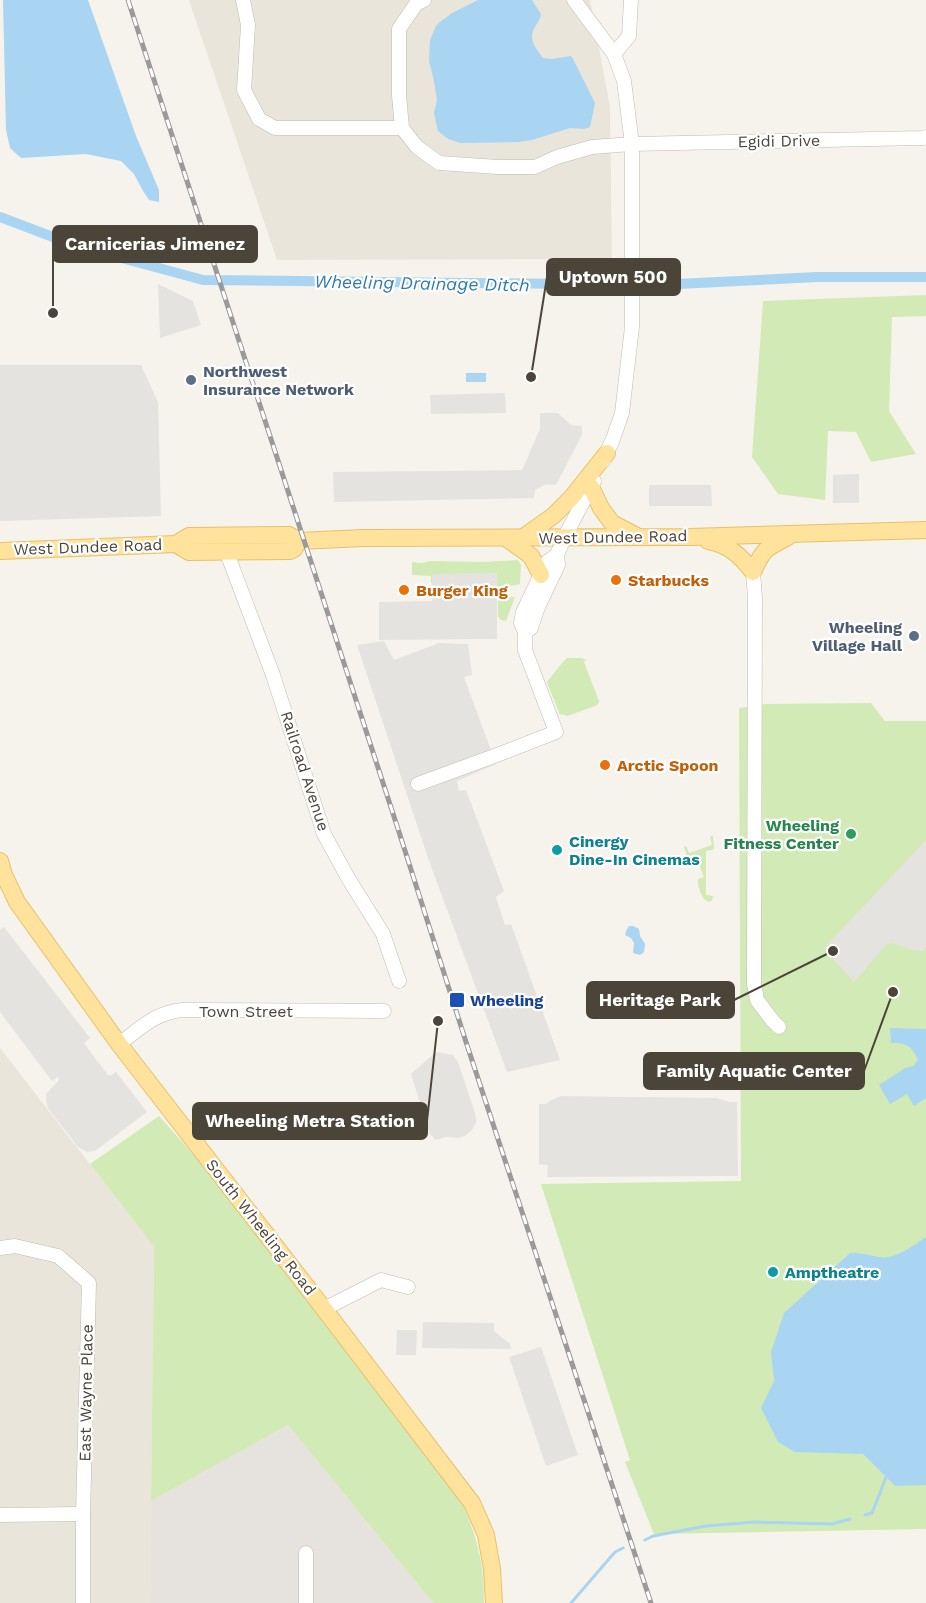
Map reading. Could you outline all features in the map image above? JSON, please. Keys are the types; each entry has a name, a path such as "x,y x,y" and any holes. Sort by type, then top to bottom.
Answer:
{"main road":[{"path":"541,575 531,556 514,538 553,516 572,497 607,453"},
{"path":"591,487 601,508 612,523 638,537"},
{"name":"West Dundee Road","path":"0,551 176,544 189,536 289,535 299,541 363,538 690,537 926,530"},
{"path":"690,537 721,544 735,553 753,572 759,558 769,546 794,534"},
{"name":"West Dundee Road","path":"176,544 189,552 227,553 291,551 299,541"},
{"name":"South Wheeling Road","path":"0,861 17,902 119,1044 472,1503 486,1535 492,1569 494,1603"}],"street":[{"path":"243,0 248,25 244,90 259,119 275,128 402,128 399,95 399,29 416,4 424,0"},
{"path":"525,632 531,628 538,607 558,565 557,555 564,538 607,453 622,413 632,327 632,144 624,81 614,54 573,0"},
{"path":"614,54 629,36 631,0"},
{"name":"Egidi Drive","path":"402,128 417,147 439,163 535,167 557,157 592,147 632,144 926,137"},
{"name":"Railroad Avenue","path":"227,553 273,675 324,834 383,934 399,981"},
{"path":"418,784 556,732 525,650 525,632 521,623 523,612 547,562 557,555"},
{"path":"753,572 755,597 754,984 756,1000 779,1027"},
{"name":"Town Street","path":"119,1044 154,1018 169,1011 384,1011"},
{"name":"East Wayne Place","path":"0,1248 15,1246 58,1256 89,1283 83,1603"},
{"path":"324,1309 381,1280 408,1287"},
{"path":"0,1515 83,1514"},
{"path":"306,1553 306,1603"}],"shaded area":[{"path":"189,0 590,0 610,107 612,259 277,260"},
{"path":"158,284 193,301 201,325 160,338"},
{"path":"0,365 141,365 158,402 161,516 0,521"},
{"path":"505,393 506,413 431,414 430,395"},
{"path":"540,413 558,413 571,425 582,426 582,435 556,485 546,484 535,490 534,498 334,502 333,472 522,470 540,429"},
{"path":"859,474 859,503 833,503 833,475"},
{"path":"649,485 711,485 712,506 649,506"},
{"path":"497,573 497,639 379,640 379,602 432,601 432,574"},
{"path":"384,641 394,660 439,643 468,644 472,675 464,677 496,764 457,781 459,791 466,790 504,891 496,897 505,925 511,924 560,1060 507,1072 428,858 357,645"},
{"path":"926,840 926,947 922,951 893,943 887,944 854,982 825,950 827,945"},
{"path":"4,927 90,1038 84,1043 108,1075 116,1072 147,1112 95,1151 87,1152 78,1147 48,1108 46,1094 59,1077 52,1081 0,1012 0,930"},
{"path":"0,1048 154,1247 150,1603 0,1603"},
{"path":"436,1052 453,1055 458,1062 476,1116 476,1123 472,1130 459,1138 446,1137 436,1140 430,1134 411,1074"},
{"path":"561,1096 716,1098 737,1102 738,1176 547,1177 548,1165 539,1164 539,1104 547,1104"},
{"path":"423,1322 494,1323 494,1331 510,1344 511,1349 422,1348"},
{"path":"397,1330 417,1330 416,1355 396,1355"},
{"path":"541,1347 578,1455 546,1466 509,1357"},
{"path":"288,1425 433,1603 150,1603 151,1501"}],"green space":[{"path":"926,295 926,316 892,317 889,411 916,454 871,462 856,432 828,431 825,500 778,494 752,457 763,301"},
{"path":"518,560 521,565 520,584 511,586 488,587 431,583 431,576 412,575 412,562"},
{"path":"502,597 515,597 506,621 498,617 498,600"},
{"path":"567,658 586,660 584,662 599,701 595,706 567,716 560,715 547,682"},
{"path":"871,703 885,721 926,721 926,1529 654,1534 625,1462 630,1460 541,1184 741,1181 739,708 766,704"},
{"path":"711,836 713,836 714,848 706,851 706,895 713,896 712,901 708,902 699,889 698,879 704,877 695,854 687,856 684,847 686,846 689,853 712,845"},
{"path":"159,1116 216,1180 461,1500 478,1550 483,1575 484,1603 433,1603 288,1425 151,1501 154,1247 90,1164"}],"water":[{"path":"3,0 88,0 136,136 159,190 159,202 149,200 134,174 121,161 86,154 21,158 10,148 6,130"},
{"path":"478,0 532,0 541,14 532,35 534,45 543,58 571,56 595,103 590,127 570,128 518,142 460,143 448,139 438,131 434,113 437,100 429,61 430,40 440,22"},
{"path":"466,373 486,373 486,382 466,382"},
{"path":"629,926 639,929 645,944 644,952 640,955 633,953 634,943 625,935"},
{"path":"890,1028 926,1029 926,1098 914,1106 907,1094 890,1104 879,1085 905,1068 914,1066 918,1059 908,1046 891,1043"},
{"path":"926,1237 926,1485 895,1486 863,1454 795,1452 778,1442 761,1408 774,1381 771,1352 784,1313 850,1253 879,1257 892,1256 904,1252"}],"waterway":[{"name":"Wheeling Drainage Ditch","path":"0,217 74,245 203,280 657,285 817,277 926,277"},
{"path":"865,1515 872,1513 887,1475"},
{"path":"645,1540 653,1536 706,1526 755,1522 832,1524 850,1519"},
{"path":"571,1603 615,1552 623,1548"}],"railway":[{"path":"128,0 466,1042 651,1603"}],"place":[{"name":"Carnicerias Jimenez","path":"53,313"},
{"name":"Uptown 500","path":"531,377"},
{"name":"Northwest Insurance Network","path":"191,380"},
{"name":"Starbucks","path":"616,580"},
{"name":"Burger King","path":"404,590"},
{"name":"Wheeling Village Hall","path":"914,636"},
{"name":"Arctic Spoon","path":"605,765"},
{"name":"Wheeling Fitness Center","path":"851,834"},
{"name":"Cinergy Dine-In Cinemas","path":"557,850"},
{"name":"Heritage Park","path":"833,951"},
{"name":"Family Aquatic Center","path":"893,992"},
{"name":"Wheeling","path":"457,1000"},
{"name":"Wheeling Metra Station","path":"438,1021"},
{"name":"Amptheatre","path":"773,1272"}]}
